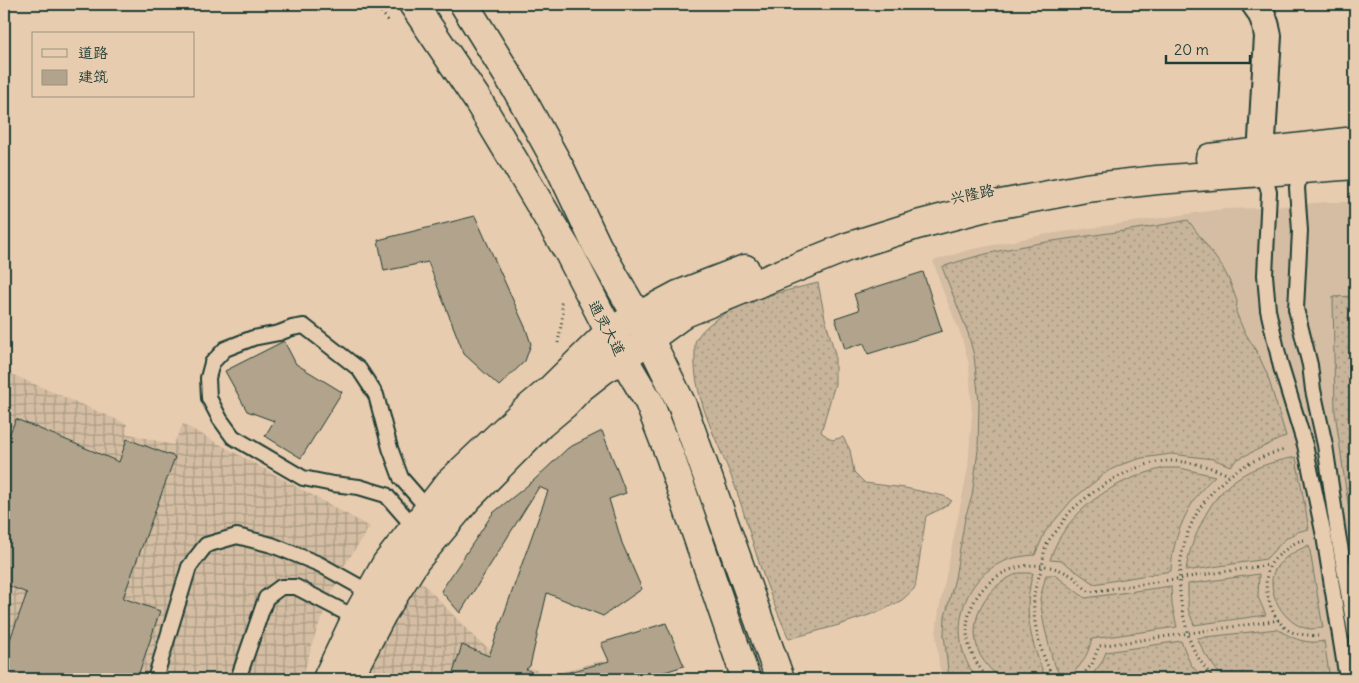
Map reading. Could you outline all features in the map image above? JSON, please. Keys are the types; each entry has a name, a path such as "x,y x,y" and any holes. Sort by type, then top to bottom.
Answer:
{"main road":[{"name":"通灵大道","path":"413,4 477,99 569,253 623,358 649,402 670,456 746,679"},
{"name":"通灵大道","path":"464,4 517,90 560,168 597,246 643,328 682,405 780,679"},
{"name":"兴隆路","path":"327,679 356,618 386,564 450,483 610,331 643,328 685,313 847,247 917,225 990,206 1086,188 1157,180 1264,162 1355,141"},
{"name":"兴隆路","path":"1264,162 1300,170 1355,165"},
{"name":"兴隆路","path":"348,679 382,614 416,560 468,498 540,425 565,404 580,388 603,370 623,358 643,328"}],"street":[{"path":"1255,4 1265,22 1268,36 1262,139 1264,162"}],"lane":[{"path":"1264,162 1269,192 1265,275 1268,310 1281,367 1305,446 1324,536 1347,679"},
{"path":"1300,170 1297,188 1300,231 1296,309 1310,365 1313,390 1325,445 1355,632"},
{"path":"304,326 359,369 376,395 390,448 401,478 422,519 386,495 359,487 302,478 233,437 209,398 208,378 212,364 225,349 234,345 252,338 279,334 292,328 304,326"},
{"path":"155,679 189,567 206,545 237,536 272,544 319,564 371,593"},
{"path":"238,679 266,598 281,587 296,587 356,618"}],"path":[{"path":"375,4 391,25"},
{"path":"557,350 563,314 560,300"},
{"path":"1214,679 1193,648 1181,609 1179,579 1182,552 1190,527 1204,501 1230,475 1271,454 1305,446"},
{"path":"1054,679 1043,655 1035,621 1034,595 1047,543 1070,512 1090,495 1120,475 1165,461 1192,463 1211,467 1230,475"},
{"path":"1324,536 1298,541 1286,549 1269,566 1266,578 1268,602 1288,630 1316,636 1340,634"},
{"path":"990,679 980,668 970,649 967,629 971,609 981,590 996,576 1014,567 1035,564 1056,568 1074,577 1089,592 1269,566"},
{"path":"1079,679 1092,664 1099,646 1280,620"}],"shaded area":[{"path":"1326,202 1355,202 1355,679 943,679 939,665 936,634 939,610 968,468 972,414 969,364 961,335 933,261 969,250 1042,235 1223,209 1262,208"},
{"path":"1188,220 1223,268 1230,282 1237,301 1236,312 1267,374 1286,436 1238,459 1230,466 1213,459 1171,454 1142,458 1108,471 1072,500 1045,532 1035,555 1005,561 989,570 976,582 967,597 962,613 960,631 962,648 968,664 978,679 949,679 944,634 945,617 955,578 965,518 972,496 978,450 979,402 974,356 968,333 942,267 1002,250 1033,244"},
{"path":"818,283 835,354 835,384 821,432 832,440 843,437 850,450 854,472 865,483 905,488 944,496 952,501 943,508 926,516 915,588 902,600 881,611 789,639 764,578 736,489 703,405 695,371 695,341 719,317 735,309 770,295"},
{"path":"1355,296 1355,554 1335,412 1333,297"},
{"path":"4,371 127,424 126,433 173,445 183,424 370,527 342,569 316,632 302,679 4,679"},
{"path":"1296,457 1309,529 1297,532 1284,540 1266,559 1186,571 1191,548 1200,526 1208,510 1227,487 1250,471 1264,465"},
{"path":"1164,468 1180,468 1215,476 1197,496 1184,519 1175,545 1171,571 1094,584 1062,561 1050,560 1062,533 1081,510 1117,485 1143,474"},
{"path":"1309,545 1323,628 1311,629 1295,623 1281,610 1273,592 1272,583 1275,569 1288,556"},
{"path":"1019,573 1033,573 1028,601 1028,614 1032,640 1046,679 1000,679 980,655 976,642 975,629 981,605 997,586"},
{"path":"1259,574 1258,597 1266,615 1194,625 1188,609 1188,584"},
{"path":"1046,575 1055,575 1085,598 1171,586 1172,605 1177,627 1092,639 1083,662 1065,679 1057,670 1052,658 1044,625 1040,599"},
{"path":"419,579 477,640 505,659 550,675 600,661 608,679 362,679 398,612"},
{"path":"1277,629 1299,640 1311,642 1324,641 1330,679 1223,679 1205,654 1197,638"},
{"path":"1181,641 1191,665 1204,679 1089,679 1102,662 1106,652"}],"building":[{"path":"475,216 531,344 525,361 499,386 464,354 428,262 384,271 378,240"},
{"path":"923,272 942,331 868,354 864,343 845,349 835,318 859,310 854,294"},
{"path":"284,341 296,364 342,392 301,458 265,436 274,421 247,411 225,371"},
{"path":"16,419 119,462 127,439 175,457 123,598 160,611 137,679 13,679 4,676 4,656 27,593 4,584 4,447"},
{"path":"602,431 626,493 609,499 622,543 642,589 603,616 547,593 530,666 526,669 545,679 451,679 462,645 489,656 548,491 539,487 460,613 441,591 493,513 533,481 568,448"},
{"path":"666,623 684,666 642,679 567,679 566,673 609,661 601,643"}]}
